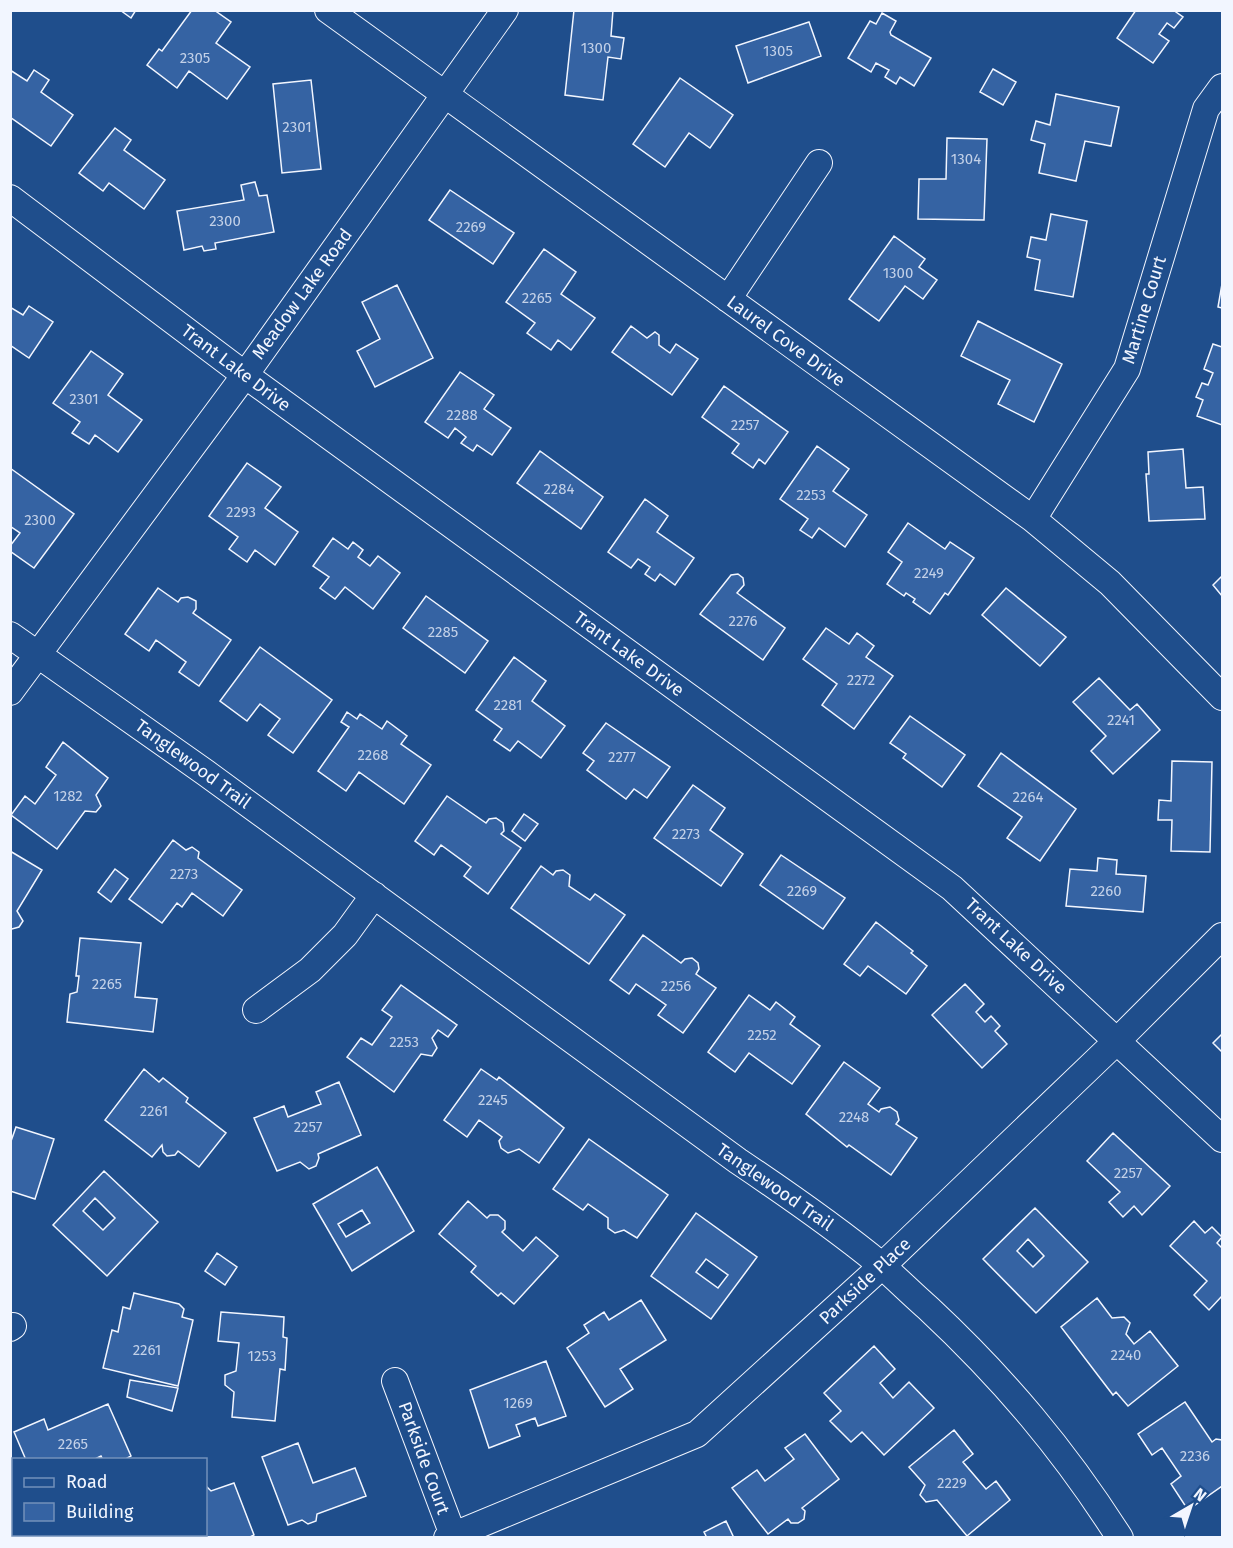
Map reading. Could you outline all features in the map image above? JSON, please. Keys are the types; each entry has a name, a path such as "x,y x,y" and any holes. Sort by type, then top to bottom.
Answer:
{"street":[{"name":"Laurel Cove Drive","path":"328,10 1033,519 1110,583 1222,697"},
{"name":"Meadow Lake Road","path":"10,692 244,375 505,10"},
{"name":"Martine Court","path":"1033,519 1127,369 1206,109 1222,87"},
{"path":"728,299 819,163"},
{"name":"Trant Lake Drive","path":"10,198 244,375 952,888 1222,1139"},
{"name":"Tanglewood Trail","path":"10,634 738,1161 816,1214 882,1266 973,1350 1034,1418 1087,1487 1120,1538"},
{"path":"256,1010 310,970 345,935 374,896"},
{"name":"Parkside Place","path":"450,1536 697,1434 882,1266 1118,1040 1222,936"},
{"name":"Parkside Court","path":"395,1381 450,1536"}],"building":[{"path":"120,10 136,10 131,18"},
{"path":"192,10 214,10 231,22 216,43 250,67 227,99 189,71 177,88 147,65 159,49 162,51"},
{"path":"574,10 613,10 611,36 624,38 621,59 608,57 603,100 565,95"},
{"path":"1136,10 1177,10 1176,12 1183,17 1174,28 1167,23 1159,34 1169,41 1153,63 1117,38"},
{"path":"882,13 896,21 890,32 891,35 931,58 914,86 900,77 896,84 885,77 889,70 876,63 871,72 848,58 870,21 876,24"},
{"path":"809,22 821,56 748,83 736,46"},
{"path":"993,69 1016,82 1003,105 980,92"},
{"path":"10,70 27,81 34,70 49,80 41,92 73,115 51,146 10,117"},
{"path":"680,78 733,115 710,148 689,133 665,167 633,144"},
{"path":"311,80 321,169 282,173 273,84"},
{"path":"1056,94 1119,107 1111,146 1085,141 1076,181 1039,173 1045,144 1031,140 1036,121 1050,125"},
{"path":"115,128 131,140 124,150 165,180 144,209 109,183 103,191 79,173"},
{"path":"947,138 987,139 984,220 918,219 919,179 946,179"},
{"path":"255,182 259,196 267,195 274,232 215,243 216,249 204,251 202,246 184,250 177,211 244,200 241,185"},
{"path":"450,190 514,233 493,264 429,220"},
{"path":"1051,214 1087,221 1073,297 1035,290 1040,260 1027,257 1031,237 1046,240"},
{"path":"894,236 925,259 919,267 937,280 923,299 905,286 879,321 849,299"},
{"path":"544,249 576,272 561,294 595,318 571,350 558,340 551,350 527,333 535,323 506,302"},
{"path":"1222,284 1222,308 1218,307"},
{"path":"397,285 433,358 375,387 357,351 380,339 362,302"},
{"path":"29,306 53,322 29,358 10,345 10,307 23,315"},
{"path":"978,321 1062,364 1034,422 998,404 1010,380 961,356"},
{"path":"631,326 647,338 655,332 659,335 659,345 670,353 676,344 698,359 672,395 612,352"},
{"path":"1213,344 1222,347 1222,425 1197,416 1203,400 1196,397 1202,383 1208,385 1213,373 1204,369"},
{"path":"91,351 123,374 108,395 142,420 118,452 95,435 89,444 72,433 80,422 53,403"},
{"path":"460,372 494,395 484,409 511,428 492,455 477,445 473,451 461,443 466,437 455,428 448,438 425,422"},
{"path":"724,386 788,432 765,464 759,459 753,468 732,453 739,444 702,417"},
{"path":"817,446 849,469 833,491 867,515 845,547 819,528 812,538 800,530 808,519 780,499"},
{"path":"1183,449 1186,488 1203,487 1205,519 1149,521 1146,474 1149,474 1148,452"},
{"path":"540,451 603,497 581,529 517,483"},
{"path":"247,463 281,487 265,508 298,532 275,565 255,550 247,562 229,549 238,537 209,516"},
{"path":"10,468 74,514 34,568 10,551 10,546 20,533 10,526"},
{"path":"645,499 668,516 657,532 694,558 675,585 660,574 655,581 645,574 650,567 638,559 631,568 608,552"},
{"path":"908,523 945,549 950,542 974,558 948,595 945,593 930,614 913,602 915,599 906,593 904,596 887,584 902,562 888,552"},
{"path":"333,538 348,549 353,542 363,550 358,557 370,566 378,556 400,573 373,609 345,587 335,599 320,588 329,577 313,566"},
{"path":"738,574 743,578 744,585 737,593 785,628 763,660 700,614 731,575"},
{"path":"1222,576 1222,596 1213,585"},
{"path":"158,588 178,602 181,598 188,597 196,601 196,609 193,613 231,640 199,686 179,672 186,662 156,640 149,651 125,634"},
{"path":"1006,588 1066,637 1040,666 982,615"},
{"path":"426,596 488,641 465,673 403,628"},
{"path":"826,628 849,644 857,633 874,646 866,657 893,676 854,729 822,705 837,684 803,659"},
{"path":"260,647 332,700 293,753 268,735 280,719 260,704 247,721 220,701"},
{"path":"514,657 546,681 532,701 565,726 541,758 518,741 510,751 494,740 502,729 476,710"},
{"path":"1099,678 1130,710 1137,704 1160,730 1113,774 1091,751 1106,736 1073,702"},
{"path":"347,712 357,719 360,714 382,729 387,721 407,736 401,744 431,765 404,804 359,772 346,791 318,771 349,727 341,722"},
{"path":"910,716 965,755 942,787 903,758 906,754 890,743"},
{"path":"606,723 670,767 647,798 634,789 626,799 587,770 594,761 583,753"},
{"path":"63,742 108,778 96,795 101,806 96,812 85,811 57,849 11,815 25,796 35,804 56,775 46,767"},
{"path":"1001,753 1076,809 1040,861 1007,838 1022,817 978,786"},
{"path":"1172,761 1212,762 1210,852 1171,851 1172,820 1158,820 1159,800 1171,801"},
{"path":"693,785 725,808 710,830 743,854 721,886 654,838"},
{"path":"447,796 486,823 489,819 496,818 503,823 504,831 501,834 521,848 488,894 464,876 471,867 441,845 434,855 415,841"},
{"path":"524,814 538,824 525,841 512,831"},
{"path":"173,840 186,850 192,847 199,852 198,858 242,890 223,916 192,893 182,907 177,903 162,923 129,899"},
{"path":"10,851 42,870 17,911 23,921 19,927 12,929 10,928"},
{"path":"781,855 845,898 823,929 760,885"},
{"path":"1098,858 1117,860 1116,874 1146,876 1143,912 1066,906 1070,869 1097,871"},
{"path":"541,866 553,875 556,871 563,870 570,875 569,886 590,900 595,894 625,915 589,964 511,908"},
{"path":"115,869 128,879 111,902 98,892"},
{"path":"876,922 913,951 911,953 927,966 906,994 868,966 860,976 844,964"},
{"path":"643,935 681,963 685,959 692,958 698,963 699,969 696,974 716,988 683,1033 658,1015 666,1005 636,984 629,994 610,980"},
{"path":"80,938 141,943 135,997 157,999 153,1032 67,1022 70,994 77,992 79,976 76,976"},
{"path":"965,984 984,1004 976,1012 985,1022 991,1016 1000,1026 995,1031 1007,1044 982,1068 932,1015"},
{"path":"401,985 457,1025 448,1037 438,1030 432,1038 437,1048 432,1056 421,1054 394,1092 347,1057 361,1038 372,1045 392,1017 382,1010"},
{"path":"749,995 770,1010 776,1002 795,1017 790,1024 820,1046 792,1084 749,1053 735,1072 708,1052"},
{"path":"1222,1034 1222,1052 1213,1043"},
{"path":"844,1062 880,1088 868,1104 879,1112 881,1109 890,1107 897,1112 899,1120 896,1124 917,1138 891,1175 849,1145 847,1147 806,1114"},
{"path":"144,1069 159,1082 163,1078 188,1098 186,1102 226,1133 199,1167 178,1151 175,1155 167,1156 163,1152 162,1145 152,1157 105,1120"},
{"path":"481,1069 497,1080 499,1077 564,1128 539,1163 519,1149 508,1153 501,1148 499,1141 502,1137 479,1120 467,1137 444,1120"},
{"path":"339,1082 361,1135 318,1154 316,1166 309,1169 300,1162 277,1171 254,1118 284,1106 288,1117 321,1104 316,1092"},
{"path":"16,1127 54,1139 35,1199 10,1191 10,1144"},
{"path":"1113,1133 1170,1186 1142,1215 1134,1206 1123,1217 1109,1202 1120,1192 1087,1161"},
{"path":"589,1139 668,1195 637,1238 624,1230 615,1233 608,1228 608,1218 588,1204 583,1210 553,1189"},
{"path":"377,1167 414,1231 352,1271 313,1204","holes":["362,1210 370,1223 346,1237 338,1224"]},
{"path":"104,1171 158,1222 107,1276 53,1225","holes":["95,1198 115,1218 103,1230 83,1211"]},
{"path":"468,1201 487,1218 490,1215 498,1215 505,1221 505,1229 502,1232 523,1251 536,1237 558,1256 514,1304 501,1293 498,1296 471,1272 476,1266 439,1234"},
{"path":"1035,1208 1088,1262 1036,1313 983,1259","holes":["1028,1239 1044,1256 1033,1267 1017,1251"]},
{"path":"696,1213 757,1257 711,1319 651,1276","holes":["706,1259 728,1275 718,1288 696,1272"]},
{"path":"1194,1221 1205,1233 1212,1227 1222,1237 1217,1243 1222,1248 1222,1296 1209,1310 1194,1295 1207,1281 1170,1246"},
{"path":"217,1253 237,1267 225,1285 205,1271"},
{"path":"134,1293 179,1304 184,1309 182,1317 193,1320 178,1386 103,1368 112,1330 118,1332 123,1307 130,1309"},
{"path":"1097,1298 1112,1318 1124,1317 1130,1323 1126,1334 1134,1344 1150,1331 1178,1366 1128,1406 1116,1392 1113,1395 1061,1327"},
{"path":"641,1300 666,1340 620,1369 633,1389 605,1407 567,1348 589,1333 584,1325 604,1312 609,1320"},
{"path":"221,1312 284,1317 283,1337 287,1338 285,1370 280,1369 275,1421 232,1417 234,1392 225,1385 225,1375 236,1371 239,1343 218,1341"},
{"path":"874,1346 895,1369 880,1383 893,1398 909,1382 934,1408 884,1455 862,1432 851,1442 830,1421 841,1411 824,1393"},
{"path":"546,1361 566,1416 538,1426 535,1418 516,1425 520,1436 489,1448 470,1390"},
{"path":"130,1380 178,1388 172,1411 127,1397"},
{"path":"1185,1402 1212,1442 1216,1439 1222,1440 1222,1486 1188,1510 1171,1484 1181,1476 1162,1448 1152,1455 1138,1434"},
{"path":"108,1404 131,1456 128,1458 102,1458 101,1456 97,1458 25,1458 14,1432 44,1419 48,1430"},
{"path":"954,1430 973,1454 963,1462 986,1489 996,1481 1010,1500 967,1536 937,1500 926,1502 920,1495 925,1485 909,1467"},
{"path":"805,1434 839,1479 802,1508 805,1511 804,1519 798,1523 791,1523 788,1519 768,1534 732,1488 757,1470 765,1481 794,1459 785,1448"},
{"path":"298,1443 313,1483 355,1468 366,1496 317,1514 316,1521 308,1524 302,1520 288,1525 262,1457"},
{"path":"234,1483 254,1535 248,1538 157,1538 156,1536 207,1536 207,1487 211,1491"},
{"path":"726,1521 734,1538 707,1538 704,1532"},
{"path":"94,1536 126,1536 126,1538 94,1538"}]}
